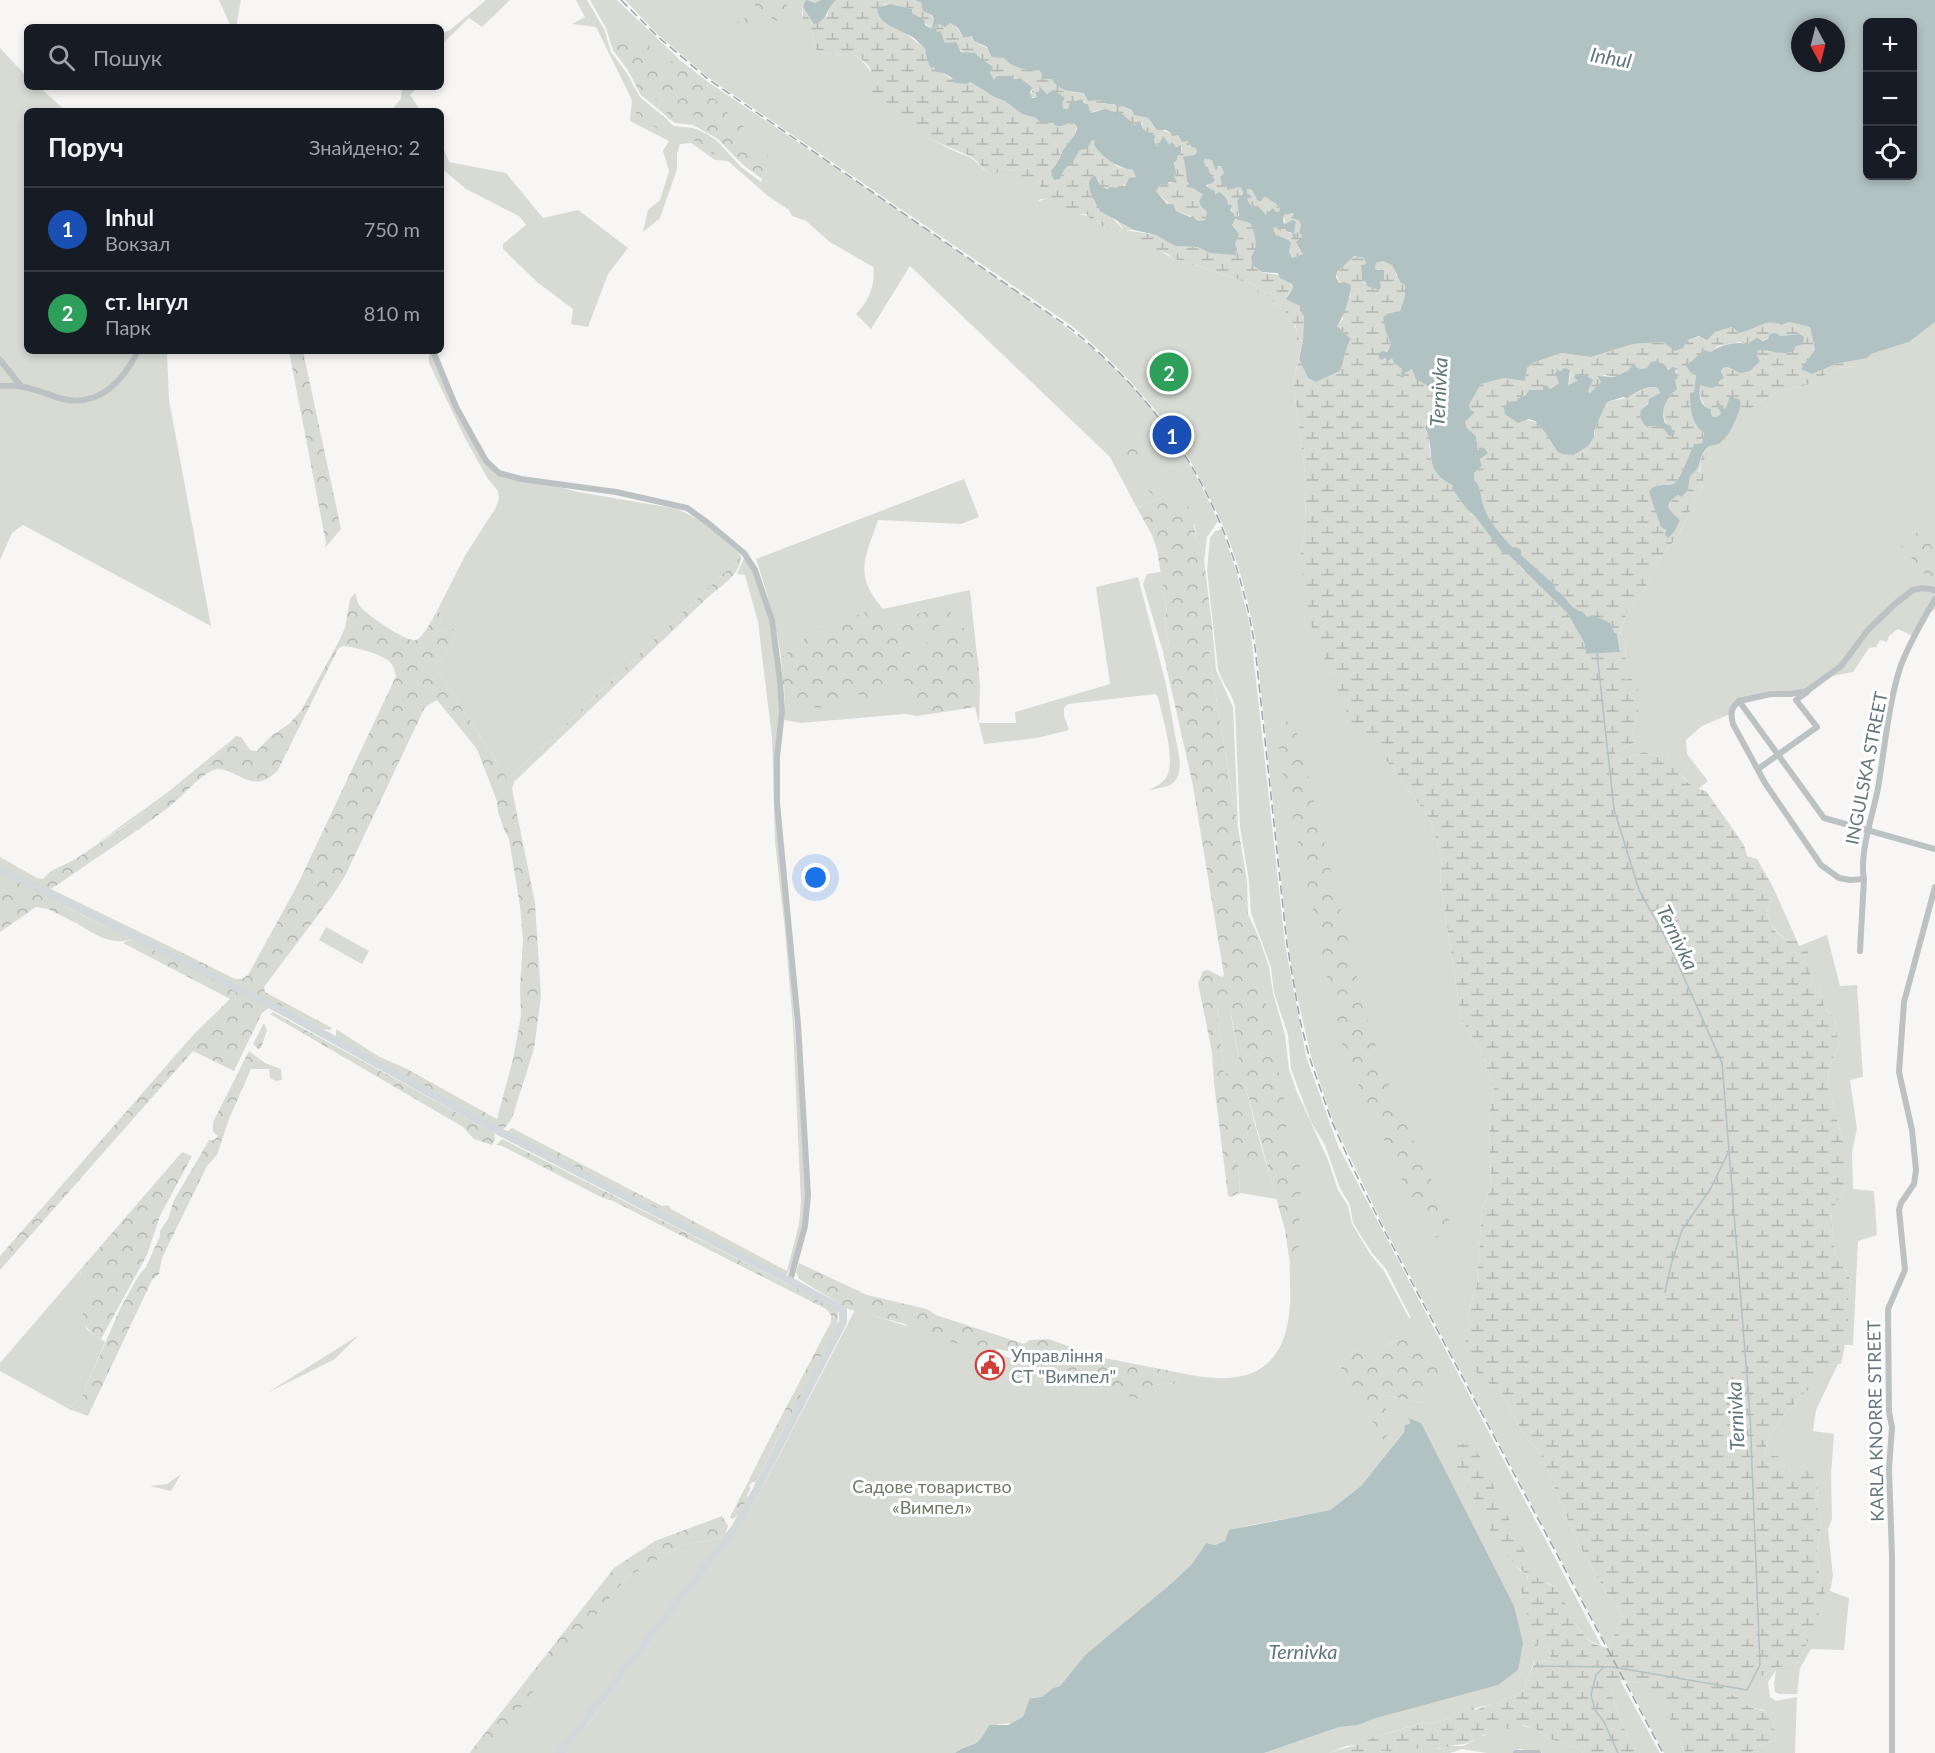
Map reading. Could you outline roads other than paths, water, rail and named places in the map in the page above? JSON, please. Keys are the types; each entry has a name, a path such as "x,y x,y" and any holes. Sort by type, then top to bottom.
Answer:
{"street":[{"path":"0,386 21,386 74,401 100,396 117,384 136,354"},
{"path":"434,354 456,407 486,461 499,473 536,481 616,492 687,508 744,554 755,570 772,620 780,681 782,712 777,757 777,803 796,1001 808,1195 805,1226 790,1281"},
{"path":"0,360 21,386"},
{"path":"1758,769 1817,727 1796,700 1841,666 1868,630 1896,603 1913,590 1922,588 1935,590"},
{"name":"INGULSKA STREET","path":"1860,951 1863,873 1891,711 1901,668 1913,636 1935,599"},
{"path":"1807,691 1771,694 1739,701 1733,706 1730,714 1733,724 1765,783 1821,865 1839,878 1864,879"},
{"path":"1739,701 1821,816 1935,849"},
{"path":"0,869 275,1007 502,1133 790,1281 840,1308 844,1313 843,1322 735,1528 560,1753"},
{"name":"KARLA KNORRE STREET","path":"1892,1753 1893,1556 1889,1469 1892,1427 1889,1413 1888,1309 1905,1270 1899,1210 1914,1184 1916,1170 1912,1130 1899,1072 1904,1002 1935,887"},
{"path":"1517,1752 1538,1753"}],"water":[{"path":"806,0 816,3 821,0 836,0 822,20 814,24 803,7"},
{"path":"914,0 1935,0 1935,322 1909,342 1871,354 1867,358 1836,364 1812,374 1801,369 1815,350 1810,327 1789,322 1782,325 1765,323 1739,333 1732,327 1715,332 1707,340 1699,336 1688,340 1683,348 1675,351 1663,342 1633,344 1591,357 1561,353 1533,363 1527,368 1525,381 1504,378 1481,384 1469,405 1470,410 1475,412 1465,422 1467,428 1476,436 1478,450 1484,448 1488,453 1480,459 1482,466 1474,473 1474,480 1480,489 1486,513 1512,547 1521,550 1521,555 1554,584 1556,590 1571,605 1587,617 1593,615 1610,623 1617,634 1620,652 1586,654 1584,642 1567,613 1508,554 1503,553 1460,499 1452,488 1453,485 1437,473 1433,466 1425,427 1430,421 1435,420 1435,408 1438,404 1428,386 1416,379 1412,369 1405,373 1403,378 1400,377 1402,369 1394,363 1392,358 1388,361 1385,358 1379,359 1378,354 1382,351 1387,352 1391,344 1383,317 1400,311 1405,296 1405,285 1401,283 1392,265 1383,261 1376,263 1375,270 1384,270 1384,279 1380,282 1379,290 1367,286 1366,282 1362,281 1361,265 1366,264 1364,258 1354,256 1337,272 1336,277 1339,283 1345,282 1351,285 1346,307 1337,326 1351,339 1340,371 1316,382 1308,378 1299,359 1303,341 1304,316 1300,311 1300,306 1286,299 1293,288 1292,284 1280,278 1278,273 1262,272 1252,265 1251,257 1256,244 1253,231 1250,223 1236,219 1239,215 1237,200 1243,192 1240,187 1227,190 1227,186 1222,184 1220,177 1224,173 1221,166 1218,166 1216,171 1212,160 1204,159 1205,166 1208,167 1215,180 1206,185 1207,187 1215,191 1215,195 1221,193 1228,205 1232,205 1230,211 1234,214 1235,219 1232,225 1239,234 1235,244 1236,255 1210,253 1198,247 1175,246 1156,235 1134,230 1100,211 1090,192 1089,182 1095,176 1101,186 1107,189 1125,186 1129,178 1136,177 1133,170 1121,167 1106,158 1092,140 1087,149 1080,150 1060,179 1054,180 1051,171 1074,136 1076,125 1072,122 1056,126 1053,123 1040,122 1036,118 1022,114 1005,101 970,82 955,83 954,79 944,73 936,72 927,60 925,48 914,38 881,19 877,8 890,4 912,9 912,13 924,20 925,25 932,29 934,19 932,15 923,11 921,2","holes":["950,23 958,28 964,38 972,36 974,41 987,47 992,57 1004,58 1020,68 1039,70 1043,79 1052,79 1066,90 1084,93 1088,101 1103,100 1108,104 1132,110 1134,115 1148,118 1157,130 1166,130 1172,136 1178,135 1182,142 1187,141 1196,148 1197,152 1194,155 1183,157 1188,187 1203,195 1199,201 1207,212 1205,220 1198,221 1193,216 1190,217 1176,211 1173,204 1167,204 1156,191 1161,184 1177,183 1174,176 1176,173 1174,163 1177,156 1181,155 1181,145 1176,147 1172,142 1169,145 1163,137 1157,147 1154,141 1155,136 1143,129 1140,121 1135,125 1120,112 1115,113 1106,109 1090,113 1088,104 1082,99 1070,103 1068,109 1063,109 1062,103 1065,98 1054,90 1047,94 1039,86 1039,91 1035,92 1037,97 1032,98 1030,92 1033,88 1020,78 997,76 994,80 990,73 993,67 975,53 961,52 956,42 945,43 941,31 937,32 935,27 939,24 945,27","1247,189 1252,190 1258,201 1261,201 1264,196 1279,206 1280,211 1276,212 1273,208 1266,215 1260,208 1251,205 1247,199 1253,197 1247,193","1293,213 1294,219 1301,224 1299,233 1302,235 1296,242 1303,254 1292,258 1289,252 1291,243 1276,235 1273,228 1277,227 1281,232 1281,228 1286,227 1286,231 1292,233 1294,240 1297,236 1294,233 1296,222 1293,220 1285,224 1284,215"]},
{"path":"1776,333 1780,336 1799,334 1804,337 1803,344 1787,353 1758,350 1757,356 1760,361 1750,371 1741,373 1727,367 1723,368 1721,372 1724,378 1718,382 1719,385 1711,388 1700,385 1701,400 1704,406 1711,409 1713,417 1721,413 1717,406 1719,403 1724,409 1726,408 1730,396 1740,400 1741,406 1727,436 1720,443 1704,451 1696,470 1690,476 1688,490 1682,497 1678,495 1670,503 1670,511 1680,520 1668,538 1665,534 1666,530 1661,527 1649,492 1656,486 1674,484 1694,444 1702,443 1704,433 1696,425 1691,410 1690,393 1694,392 1696,375 1692,374 1686,366 1704,350 1711,352 1728,344 1747,344 1757,338 1763,341 1768,339 1770,334"},
{"path":"1657,361 1666,366 1668,370 1673,367 1678,368 1675,371 1678,378 1675,380 1677,389 1668,399 1663,412 1665,423 1675,430 1674,435 1669,436 1658,426 1647,427 1641,419 1641,410 1648,404 1649,399 1660,393 1658,388 1654,387 1627,398 1607,402 1594,431 1594,437 1588,446 1574,455 1557,451 1535,421 1529,419 1518,423 1505,414 1504,408 1508,402 1517,401 1529,390 1543,390 1543,386 1546,385 1550,389 1559,383 1555,373 1556,368 1560,371 1565,368 1570,370 1568,387 1578,381 1574,377 1576,374 1579,376 1584,374 1593,380 1588,391 1590,393 1601,382 1597,376 1615,377 1629,370 1632,365 1635,364 1641,369"},
{"path":"1409,1418 1421,1423 1514,1606 1523,1643 1518,1670 1498,1685 1358,1725 1339,1727 1264,1753 955,1753 978,1741 990,1725 1008,1725 1023,1717 1030,1698 1042,1697 1053,1688 1060,1686 1085,1655 1192,1564 1206,1543 1215,1545 1225,1541 1229,1530 1330,1510 1361,1486 1404,1432 1405,1425 1410,1424"}],"waterway":[{"name":"Ternivka","path":"1535,1666 1613,1667 1747,1690 1760,1665 1750,1415 1722,1063 1670,946 1639,890 1614,809 1597,653"},
{"path":"1665,1292 1682,1230 1711,1188 1728,1153"},
{"path":"1603,1668 1596,1675 1591,1695 1595,1710 1604,1722 1618,1753"}],"railway":[{"path":"621,0 657,36 708,79 1070,328 1107,360 1139,394 1168,431 1193,469 1232,553 1245,599 1255,647 1287,944 1300,1020 1309,1056 1332,1122 1384,1230 1663,1753"}],"place":[{"name":"ст. Інгул","path":"1169,372"},
{"name":"Inhul","path":"1172,435"},
{"name":"Управління СТ \"Вимпел\"","path":"990,1365"}],"park label":[{"name":"Садове товариство «Вимпел»","path":"932,1496"}]}
